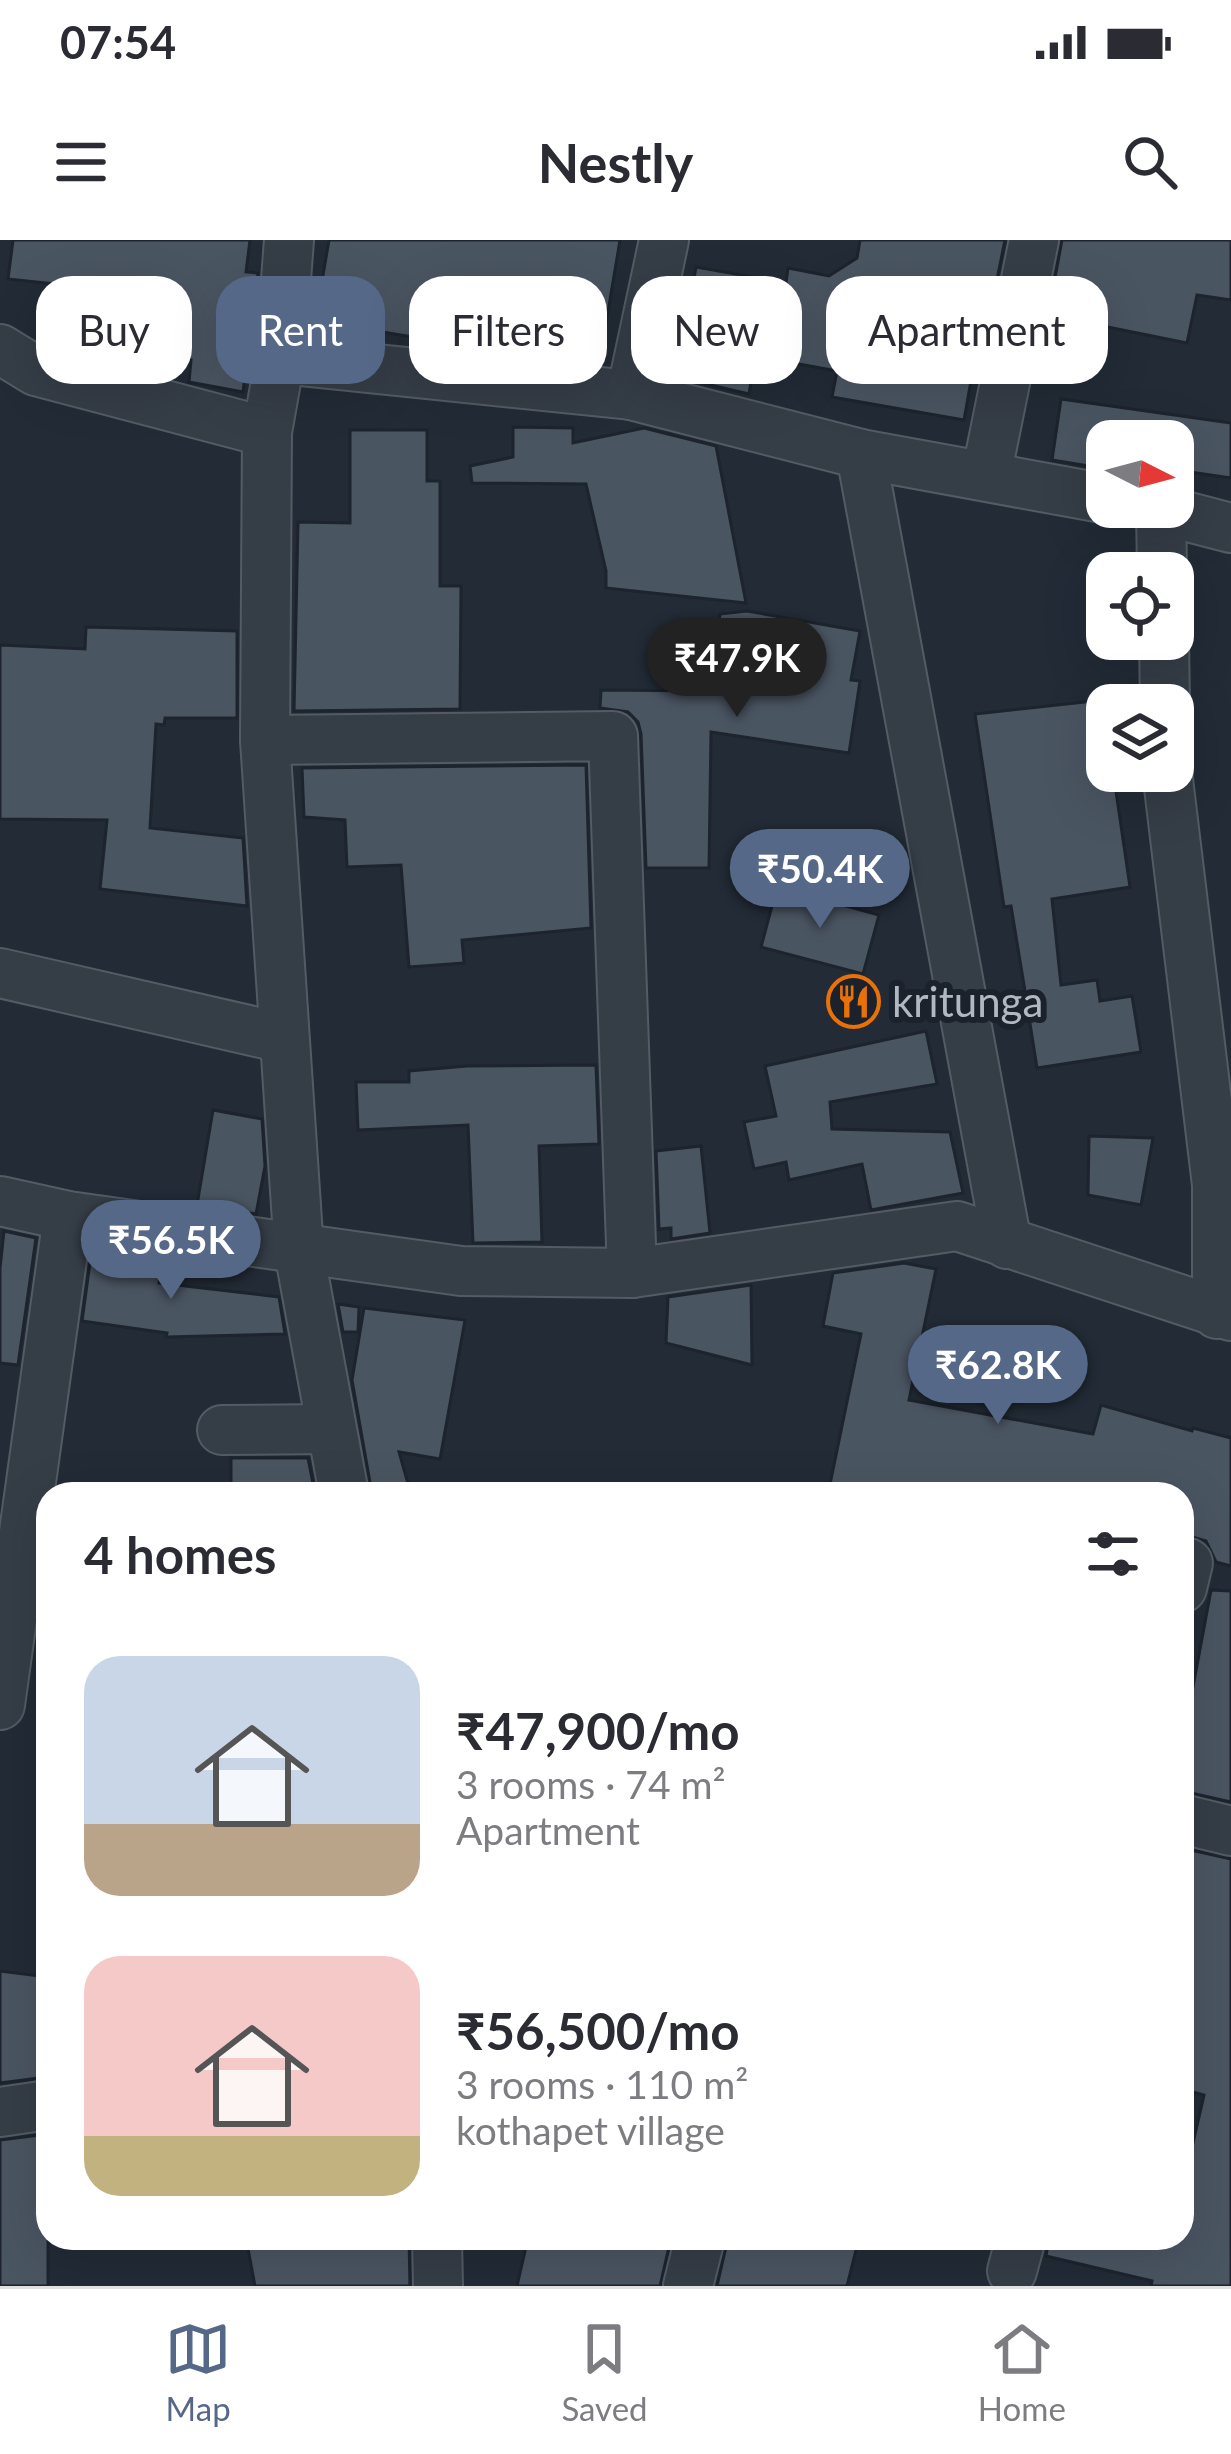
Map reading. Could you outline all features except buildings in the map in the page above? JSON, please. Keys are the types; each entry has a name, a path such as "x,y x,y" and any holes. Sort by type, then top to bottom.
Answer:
{"street":[{"path":"286,276 289,240"},
{"path":"632,395 664,240"},
{"path":"986,476 1034,240"},
{"path":"0,349 36,371 267,432"},
{"path":"385,370 632,395 861,454 1086,495"},
{"path":"276,384 267,432 265,740 298,1251 341,1482"},
{"path":"861,454 1007,1244"},
{"path":"1194,518 1231,528"},
{"path":"265,740 613,736 632,1273"},
{"path":"0,1201 298,1251 461,1271 632,1273 957,1226 1224,1315 1217,1184 1170,792"},
{"path":"0,973 284,1038"},
{"path":"0,1705 68,1216"},
{"path":"222,1430 330,1430"},
{"path":"1194,1823 1231,1831"},
{"path":"0,2112 36,2106"},
{"path":"437,2250 438,2286"},
{"path":"688,2286 697,2250"}],"place":[{"name":"kritunga","path":"853,1002"}]}
